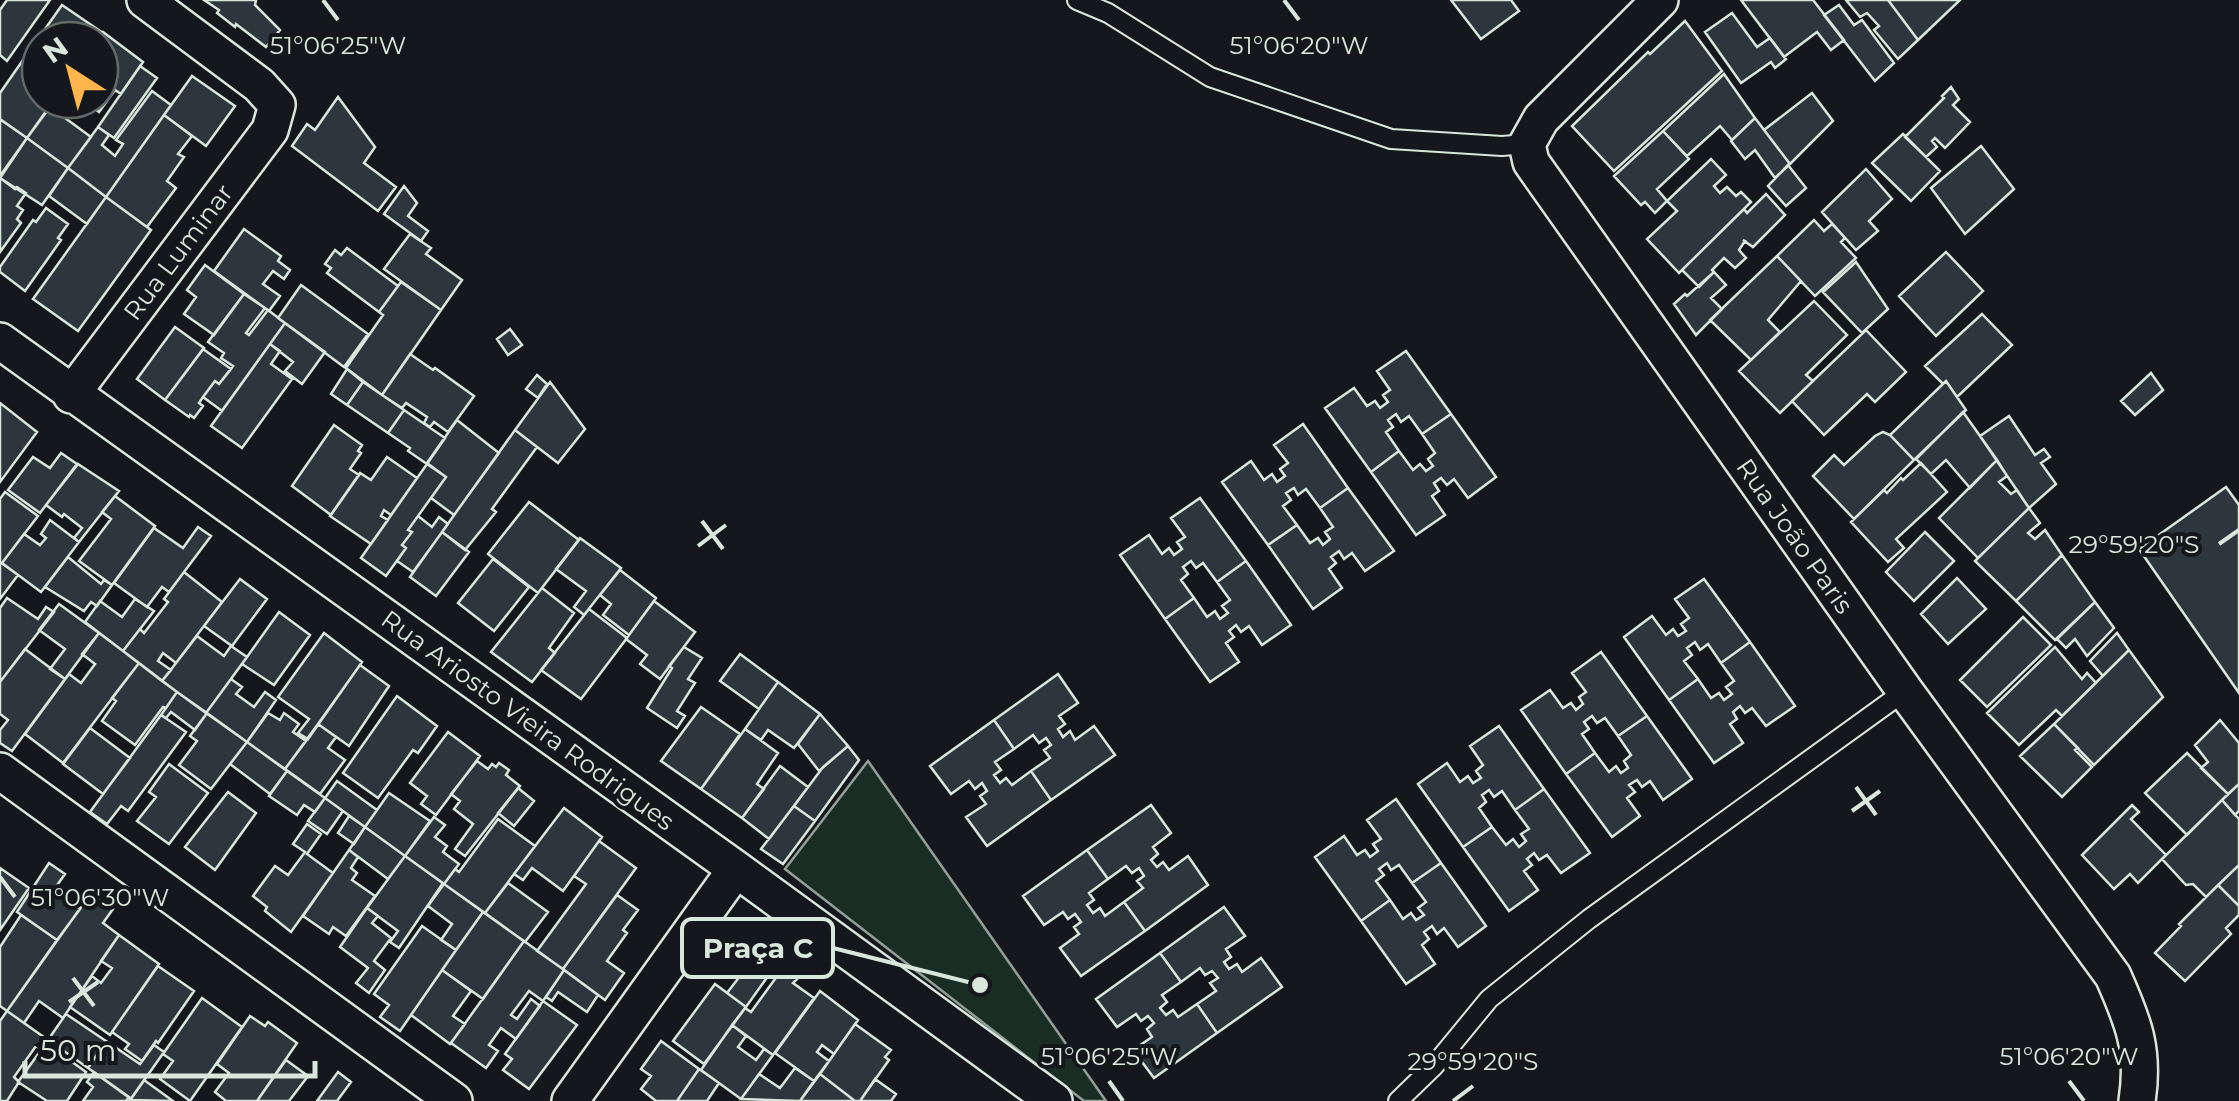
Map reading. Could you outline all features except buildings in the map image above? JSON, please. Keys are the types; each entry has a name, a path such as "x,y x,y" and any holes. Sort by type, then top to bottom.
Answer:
{"street":[{"name":"Rua Luminar","path":"72,394 270,130 277,105 260,85 145,0"},
{"path":"1527,144 1541,119 1660,0"},
{"name":"Rua João Paris","path":"1527,144 1532,162 1905,691 2114,976 2135,1025 2147,1093"},
{"name":"Rua Ariosto Vieira Rodrigues","path":"0,342 1054,1101"},
{"path":"0,771 454,1101"},
{"path":"570,1101 736,869"}],"lane":[{"path":"1077,0 1108,13 1210,77 1391,139 1527,144"},
{"path":"1398,1101 1434,1066 1488,999 1589,919 1905,691"}],"green space":[{"path":"868,761 1106,1101 1084,1101 785,869"}],"place":[{"name":"Praça C","path":"980,985"}]}
